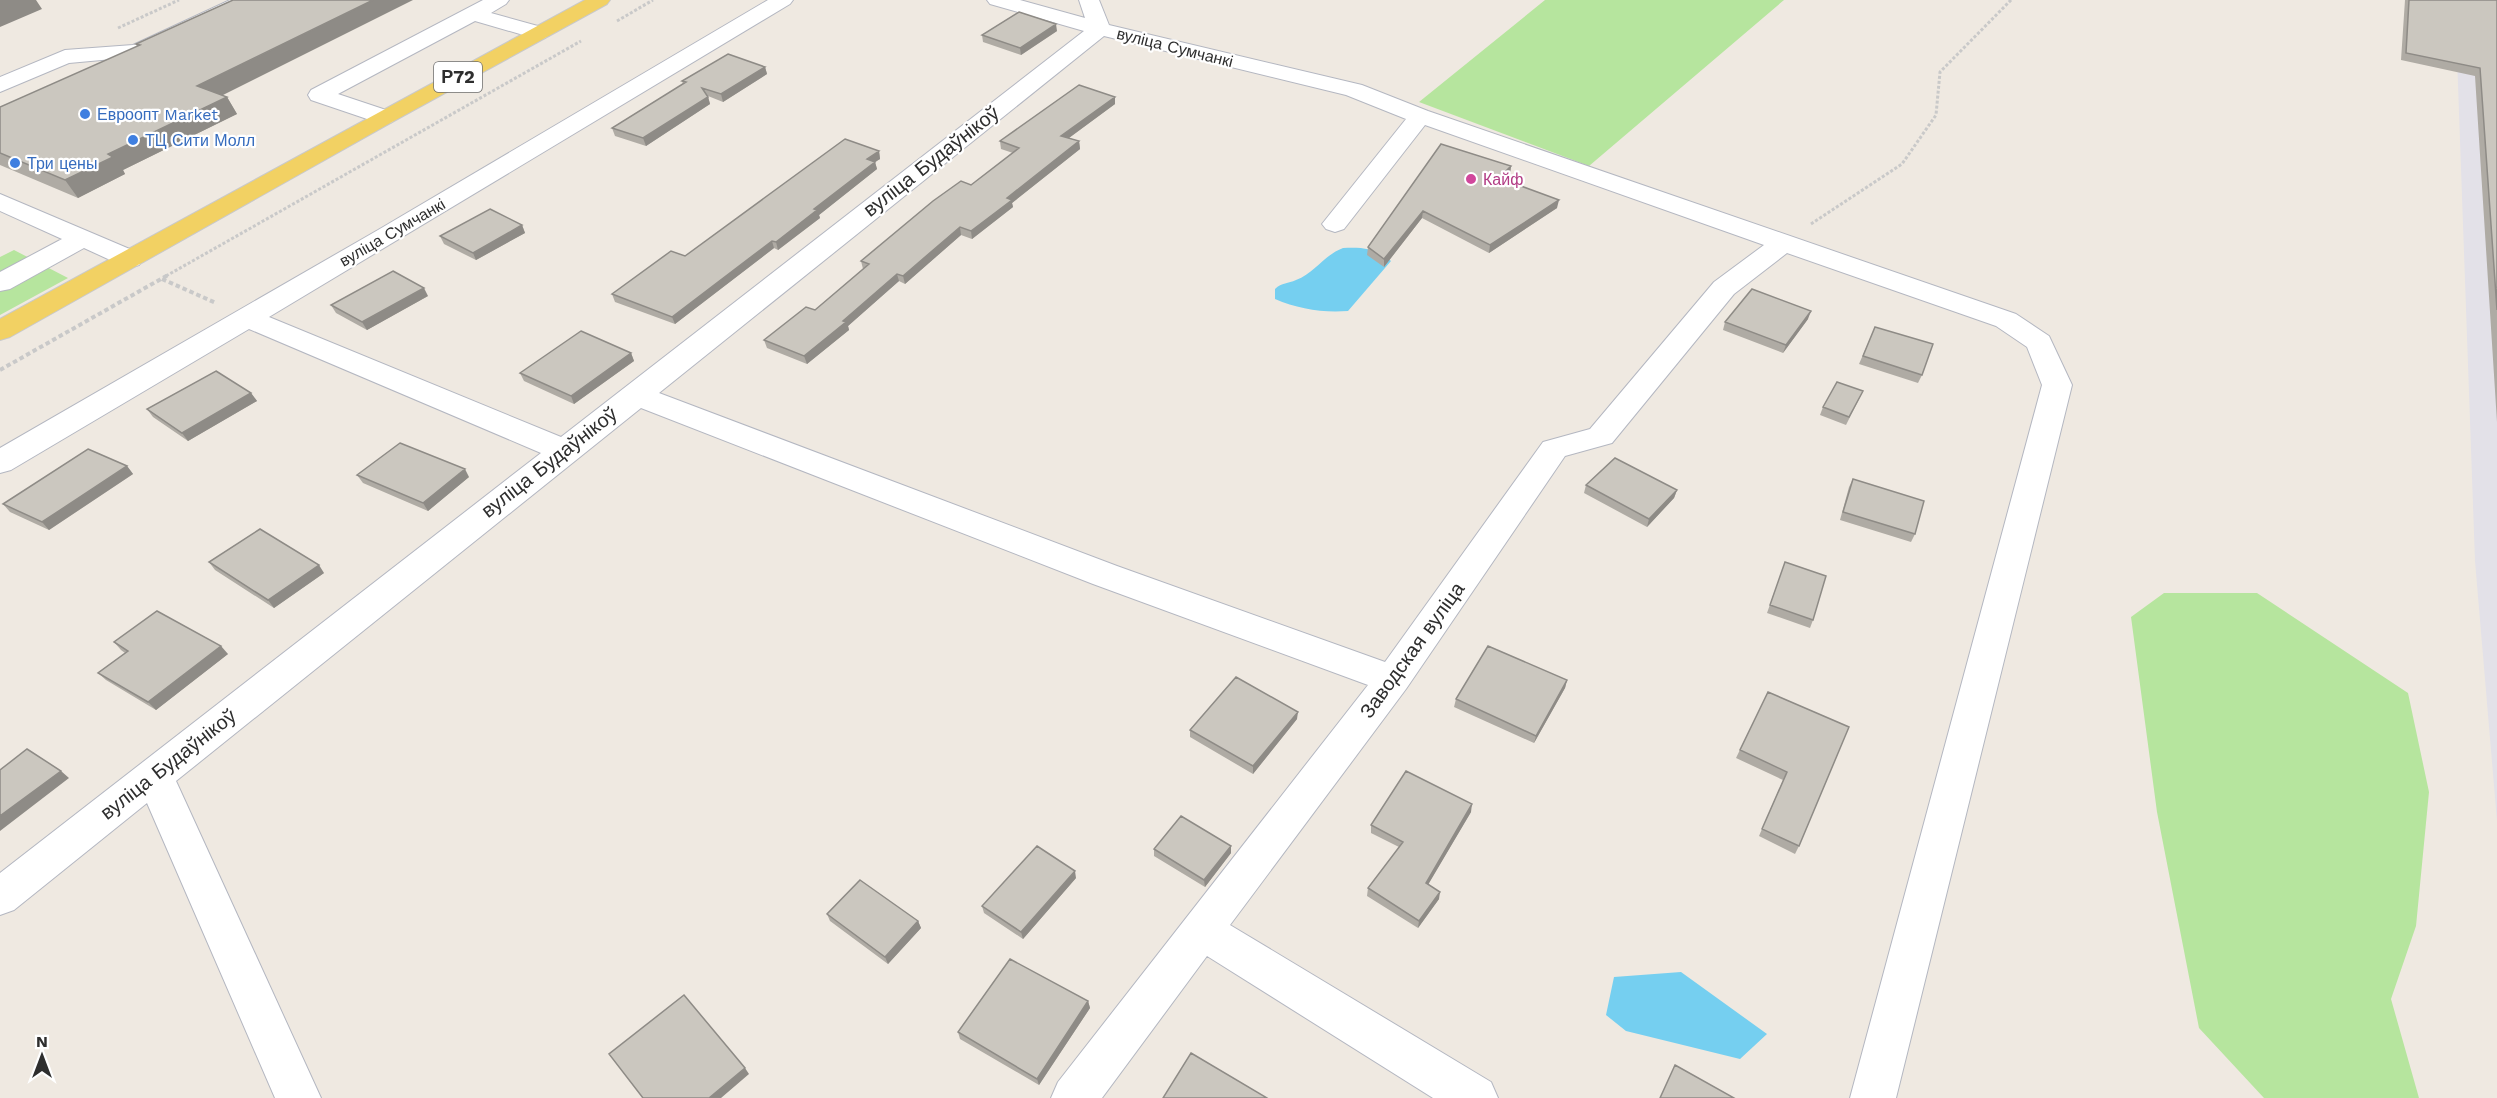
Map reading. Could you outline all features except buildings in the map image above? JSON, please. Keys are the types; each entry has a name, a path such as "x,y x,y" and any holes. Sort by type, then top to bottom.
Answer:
{"main road":[{"name":"Р72","path":"0,331 384,117 600,0"}],"street":[{"path":"0,85 65,57 137,51 246,0"},
{"path":"384,117 319,95 499,0"},
{"name":"вуліца Сумчанкі","path":"0,462 783,0"},
{"name":"вуліца Сумчанкі","path":"997,0 1100,29 1354,90 1420,116 2006,320 2039,342 2057,385 1873,1098"},
{"path":"1089,0 1100,29"},
{"path":"473,14 537,33"},
{"name":"вуліца Будаўнікоў","path":"0,897 563,450 1100,29"},
{"path":"1335,225 1420,116"},
{"path":"0,202 130,259"},
{"path":"0,282 82,238"},
{"name":"Заводская вуліца","path":"1074,1098 1393,679 1554,450 1601,436 1724,288 1783,243"},
{"path":"246,317 563,450"},
{"path":"634,394 1105,575 1393,679"},
{"path":"154,775 298,1098"},
{"path":"1201,930 1474,1098"}],"path":[{"path":"612,24 653,0"},
{"path":"1783,243 1902,164 1936,115 1940,72 2011,0"},
{"path":"0,370 581,41"},
{"path":"162,279 246,317"}],"shaded area":[{"path":"2455,0 2497,0 2497,821 2475,561"}],"green space":[{"path":"1545,0 1784,0 1589,166 1419,102"},
{"path":"14,250 68,278 0,315 0,257"},
{"path":"2164,593 2257,593 2408,693 2429,792 2416,926 2391,999 2419,1098 2264,1098 2199,1028 2157,812 2131,617"}],"water":[{"path":"1343,248 1368,249 1380,253 1391,261 1348,311 1311,310 1275,299 1275,289 1303,277 1330,255"},
{"path":"1681,972 1767,1034 1740,1059 1626,1031 1606,1015 1614,977"}],"place":[{"name":"Евроопт Market","path":"85,114"},
{"name":"ТЦ Сити Молл","path":"133,140"},
{"name":"Три цены","path":"15,163"},
{"name":"Кайф","path":"1471,179"}]}
